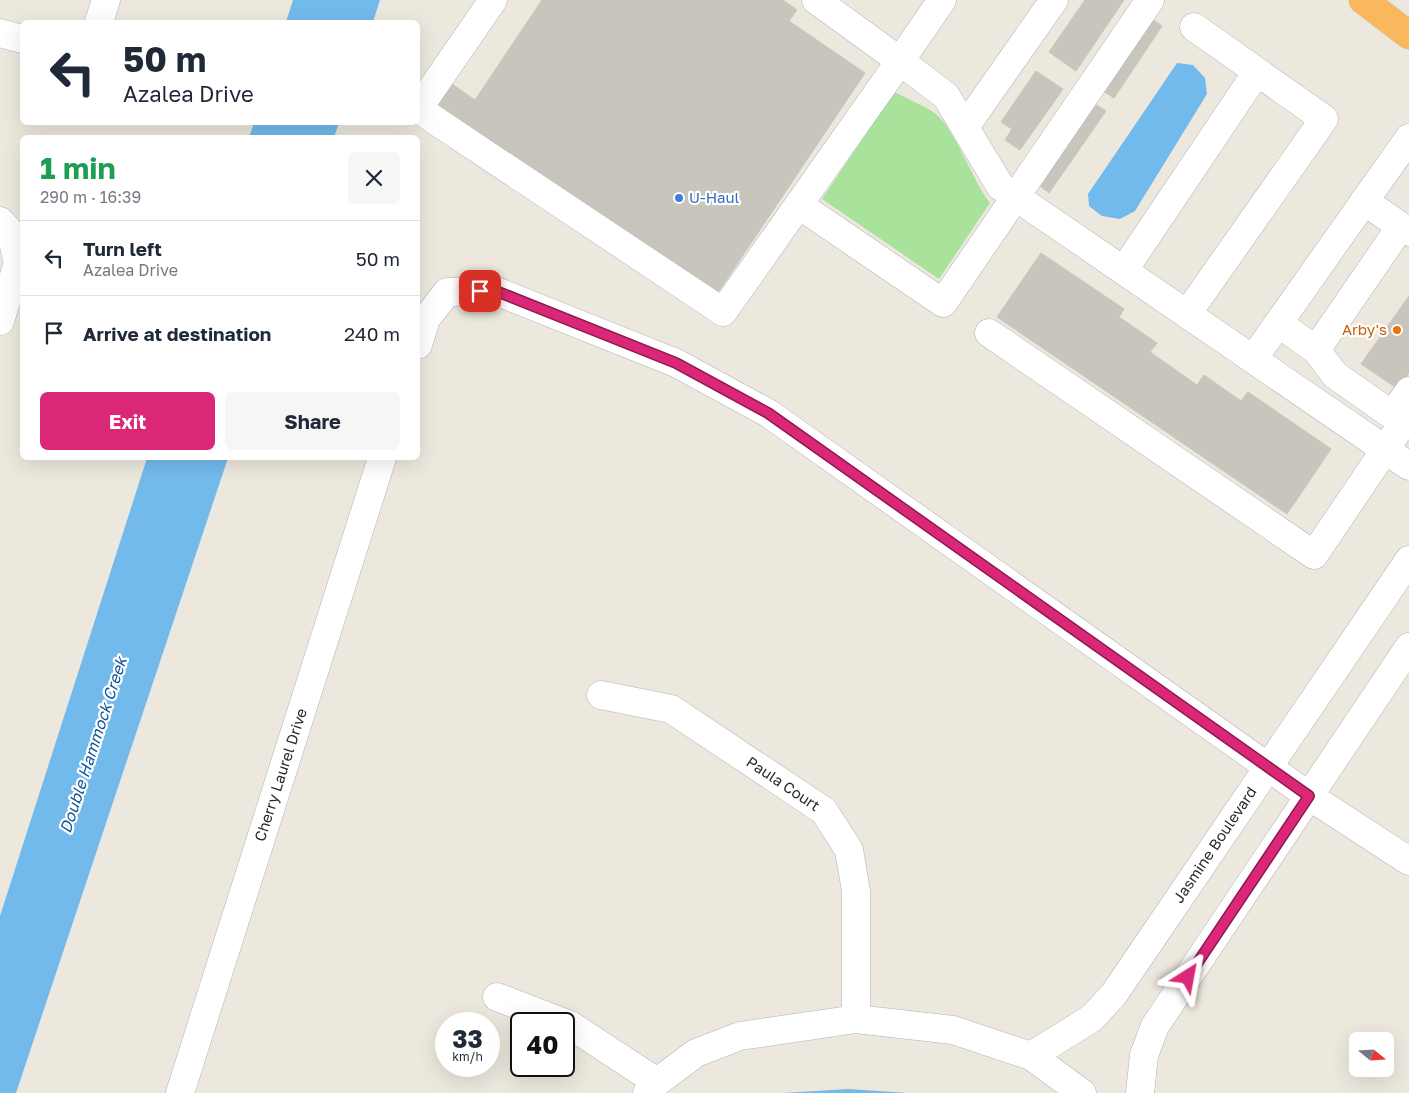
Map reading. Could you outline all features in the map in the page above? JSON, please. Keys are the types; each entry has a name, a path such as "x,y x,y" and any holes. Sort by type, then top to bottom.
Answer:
{"highway":[{"path":"1363,0 1409,35"}],"street":[{"path":"99,20 106,0"},
{"path":"420,106 493,0"},
{"path":"816,0 847,9 900,61 946,96 1000,186 1409,466"},
{"path":"420,110 723,312 942,0"},
{"path":"965,127 1054,0"},
{"path":"799,205 943,303 1150,0"},
{"path":"1187,314 1324,119 1194,27"},
{"path":"0,33 20,38"},
{"path":"1124,270 1257,72"},
{"path":"1253,359 1409,138"},
{"path":"1316,350 1405,229 1364,201"},
{"path":"0,221 11,233 18,263 0,321"},
{"path":"420,338 426,319 447,292 496,291 676,363 768,413 1309,796 1409,862"},
{"path":"1278,323 1316,350 1335,375 1392,415 1409,391"},
{"path":"989,333 1314,555 1409,414"},
{"name":"Cherry Laurel Drive","path":"180,1093 381,460"},
{"name":"Jasmine Boulevard","path":"1031,1056 1092,1018 1114,994 1409,560"},
{"path":"1140,1093 1144,1055 1155,1026 1409,647"},
{"name":"Paula Court","path":"601,695 670,709 824,812 849,850 856,892 856,1019"},
{"path":"498,997 570,1025 652,1088 696,1053 740,1036 856,1019 953,1030 1031,1056 1082,1093"}],"green space":[{"path":"894,92 918,103 940,118 948,128 990,203 939,279 822,199"}],"water":[{"path":"293,0 380,0 374,20 287,20"},
{"path":"1177,63 1193,65 1205,78 1207,94 1135,211 1120,219 1102,216 1089,206 1088,194"},
{"path":"253,125 338,125 335,135 250,135"},
{"name":"Double Hammock Creek","path":"146,460 227,460 16,1093 0,1093 0,916"},
{"path":"848,1089 908,1093 783,1093"}],"building":[{"name":"U-Haul","path":"542,0 783,0 797,10 789,21 865,73 717,294 435,102 449,82 475,100"},
{"path":"1085,0 1124,0 1076,71 1049,52"},
{"path":"1152,19 1162,26 1114,98 1103,91"},
{"path":"1036,71 1063,89 1020,150 1005,140 1012,129 1001,122"},
{"path":"1095,104 1106,111 1049,193 1039,185"},
{"path":"1041,253 1124,309 1119,317 1157,343 1150,352 1197,385 1204,375 1241,401 1248,392 1331,449 1287,514 997,317"},
{"name":"Arby's","path":"1409,296 1409,373 1398,389 1361,364"}],"place":[{"name":"U-Haul","path":"679,198"},
{"name":"Arby's","path":"1397,330"}],"route":[{"path":"480,291 496,291 676,363 768,413 1309,796 1188,977"}]}
